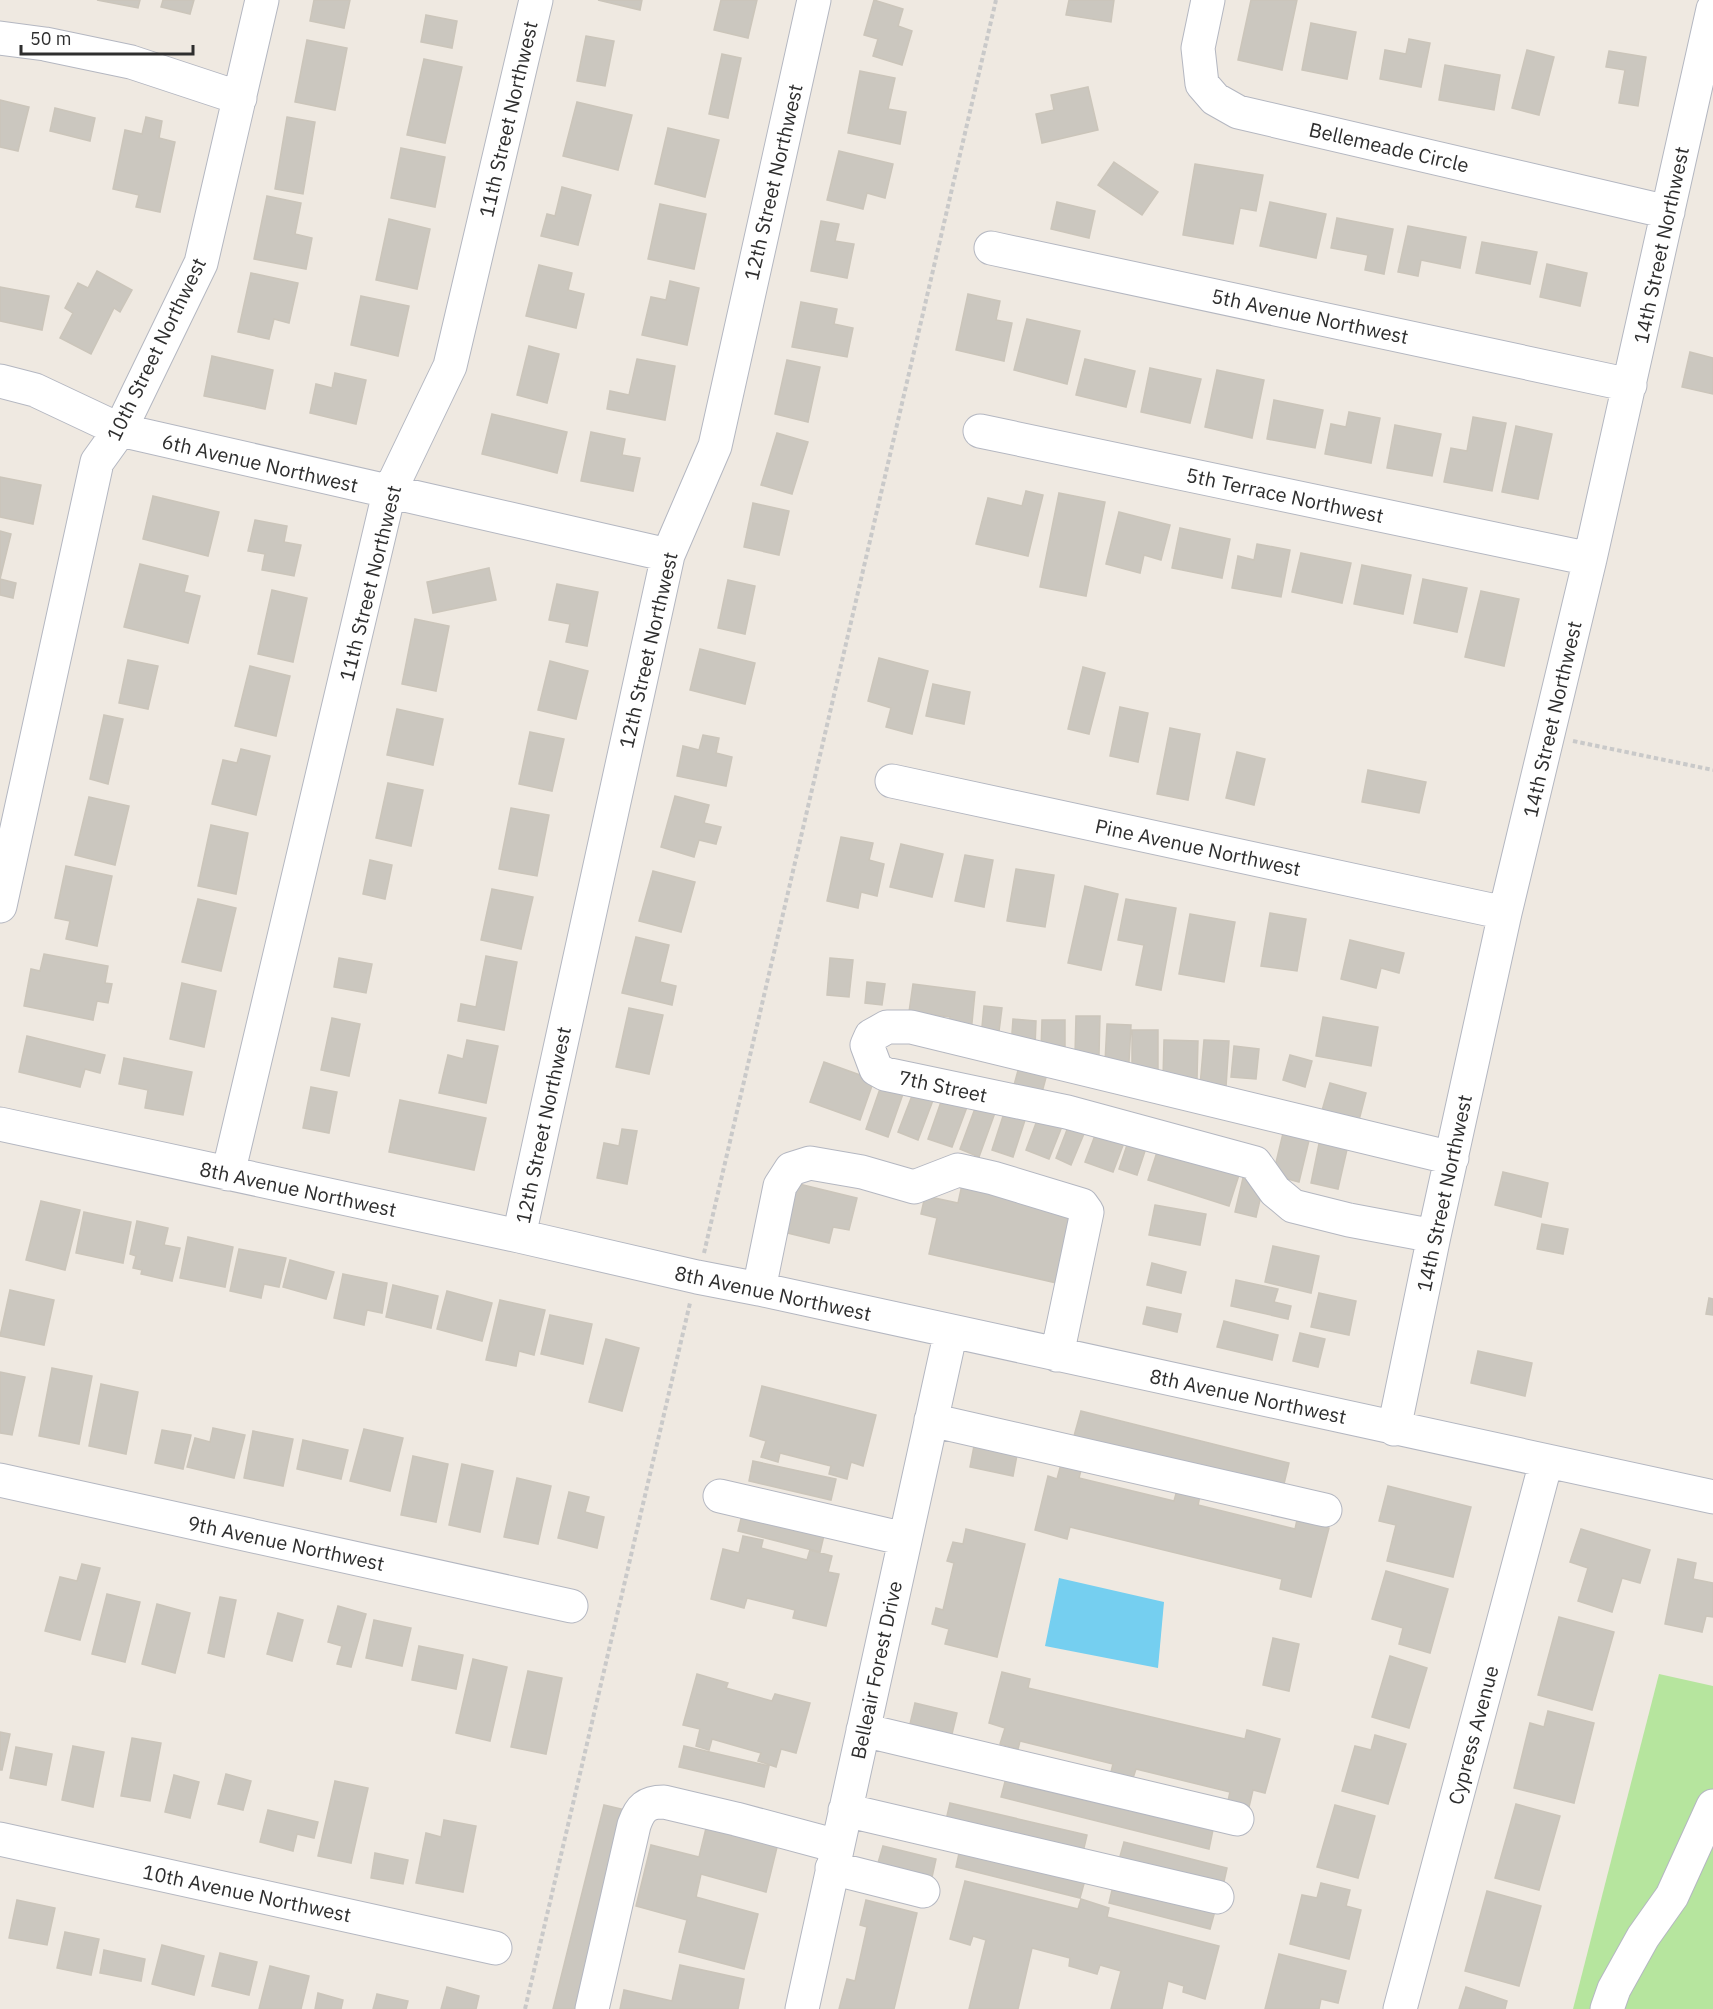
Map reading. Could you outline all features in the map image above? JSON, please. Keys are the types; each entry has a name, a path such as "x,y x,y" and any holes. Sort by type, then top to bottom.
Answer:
{"street":[{"name":"10th Street Northwest","path":"0,906 97,462 120,430 201,262 262,0"},
{"name":"11th Street Northwest","path":"228,1174 389,493 450,366 536,0"},
{"name":"12th Street Northwest","path":"519,1236 668,555 715,446 814,0"},
{"name":"Bellemeade Circle","path":"1208,0 1198,48 1202,84 1215,99 1238,112 1668,212"},
{"name":"14th Street Northwest","path":"1395,1429 1434,1236 1505,913 1590,559 1713,9"},
{"path":"0,38 45,44 131,62 240,98"},
{"name":"5th Avenue Northwest","path":"991,248 1630,385"},
{"name":"6th Avenue Northwest","path":"0,381 35,390 120,430 668,555"},
{"name":"5th Terrace Northwest","path":"980,431 1590,559"},
{"name":"Pine Avenue Northwest","path":"892,781 1505,913"},
{"name":"7th Street","path":"1434,1236 1349,1220 1293,1206 1275,1191 1255,1163 1067,1112 885,1074 876,1069 867,1045 871,1036 887,1027 911,1027 1452,1158"},
{"name":"8th Avenue Northwest","path":"2,1131 228,1174 519,1236 697,1277 1713,1497"},
{"path":"759,1289 780,1186 791,1169 810,1163 862,1172 914,1187 958,1170 993,1178 1082,1205 1087,1212 1057,1355"},
{"name":"Belleair Forest Drive","path":"802,2009 951,1331"},
{"path":"931,1420 1325,1510"},
{"name":"Cypress Avenue","path":"1400,2009 1546,1462"},
{"name":"9th Avenue Northwest","path":"0,1480 571,1606"},
{"path":"720,1496 905,1539"},
{"path":"863,1730 1237,1819"},
{"path":"592,2009 634,1825 638,1814 652,1802 664,1802 768,1827 835,1857 923,1891"},
{"path":"1607,2009 1614,1989 1643,1936 1672,1896 1713,1806"},
{"path":"845,1810 1217,1897"},
{"name":"10th Avenue Northwest","path":"0,1839 495,1948"}],"path":[{"path":"525,2009 702,1262 996,0"},
{"path":"1570,740 1713,770"}],"green space":[{"path":"1659,1674 1713,1686 1713,2009 1573,2009"}],"water":[{"path":"1059,1578 1164,1602 1158,1668 1045,1646"}],"building":[{"path":"97,0 140,0 138,8"},
{"path":"163,0 194,0 190,14 161,7"},
{"path":"314,0 350,0 344,28 310,21"},
{"path":"598,0 642,0 640,10"},
{"path":"721,0 757,0 748,38 714,30"},
{"path":"874,0 903,9 898,26 912,31 902,65 873,56 878,39 864,35"},
{"path":"1069,0 1114,0 1111,22 1066,15"},
{"path":"1251,0 1297,0 1282,70 1238,60"},
{"path":"426,15 457,21 452,48 421,42"},
{"path":"1311,23 1356,32 1347,79 1302,70"},
{"path":"586,36 614,41 605,86 577,81"},
{"path":"1409,39 1430,43 1421,87 1380,79 1385,50 1406,54"},
{"path":"307,40 347,48 335,110 295,102"},
{"path":"1527,50 1554,57 1539,115 1512,108"},
{"path":"1609,51 1646,57 1638,106 1619,103 1625,70 1606,67"},
{"path":"722,54 741,58 728,118 709,114"},
{"path":"424,59 462,67 445,143 407,135"},
{"path":"1445,65 1500,75 1494,110 1439,100"},
{"path":"860,71 895,78 888,109 906,112 900,144 848,133"},
{"path":"1088,87 1098,130 1042,143 1036,114 1054,110 1051,95"},
{"path":"0,100 29,107 18,151 0,147"},
{"path":"577,102 632,115 618,170 563,156"},
{"path":"55,108 95,118 90,141 50,131"},
{"path":"146,117 162,121 159,138 175,142 160,212 136,207 139,195 113,189 125,130 142,134"},
{"path":"287,117 315,122 303,194 275,189"},
{"path":"668,128 719,140 705,197 655,184"},
{"path":"401,148 445,157 435,207 391,198"},
{"path":"839,151 893,164 885,198 867,193 863,209 827,200"},
{"path":"1114,162 1158,192 1142,215 1098,185"},
{"path":"1195,164 1263,175 1256,211 1240,208 1233,244 1183,235"},
{"path":"562,187 591,195 578,245 541,236 547,214 555,216"},
{"path":"267,196 301,203 295,234 312,238 306,269 254,259"},
{"path":"1057,202 1095,211 1089,238 1051,229"},
{"path":"1270,202 1326,214 1316,258 1260,246"},
{"path":"660,204 706,214 694,269 648,259"},
{"path":"1337,218 1393,229 1384,274 1365,270 1368,255 1331,248"},
{"path":"389,219 430,229 417,289 376,280"},
{"path":"821,221 839,224 835,241 854,244 847,278 811,271"},
{"path":"1408,226 1466,237 1460,268 1421,260 1418,276 1398,272"},
{"path":"1482,242 1537,252 1530,284 1476,273"},
{"path":"1547,264 1587,273 1580,306 1540,297"},
{"path":"539,265 572,273 568,290 584,294 576,328 526,316"},
{"path":"97,271 132,290 120,312 114,308 91,354 60,338 73,313 65,308 78,283 88,288"},
{"path":"251,273 298,283 289,323 274,319 269,339 238,332"},
{"path":"670,281 699,288 687,345 642,335 651,297 666,300"},
{"path":"0,287 49,296 42,330 0,321"},
{"path":"968,294 1000,301 996,320 1012,323 1004,361 956,350"},
{"path":"361,296 409,306 398,356 351,345"},
{"path":"801,302 837,309 834,324 853,328 847,357 792,347"},
{"path":"1027,319 1080,331 1067,384 1014,370"},
{"path":"529,346 559,354 547,403 517,395"},
{"path":"1690,352 1713,358 1713,394 1682,387"},
{"path":"212,356 273,370 265,409 204,396"},
{"path":"637,359 675,366 665,420 607,409 610,391 629,395"},
{"path":"1085,359 1135,371 1126,407 1076,395"},
{"path":"787,360 820,367 808,422 775,414"},
{"path":"1150,368 1201,379 1190,423 1141,412"},
{"path":"1217,370 1264,380 1252,438 1205,427"},
{"path":"335,373 366,380 356,424 310,413 316,384 332,388"},
{"path":"1274,400 1323,410 1315,448 1267,439"},
{"path":"1349,412 1380,418 1371,463 1325,454 1331,424 1346,427"},
{"path":"492,414 567,432 557,473 482,454"},
{"path":"1473,417 1506,423 1492,491 1444,482 1451,448 1467,451"},
{"path":"1395,425 1441,434 1432,476 1387,468"},
{"path":"1516,426 1552,434 1538,499 1502,492"},
{"path":"591,432 625,439 622,455 640,458 633,491 581,481"},
{"path":"777,433 808,442 792,494 761,485"},
{"path":"0,477 41,485 33,524 0,517"},
{"path":"1026,491 1043,495 1028,556 976,544 988,498 1022,506"},
{"path":"1059,493 1105,502 1086,596 1040,587"},
{"path":"153,496 219,512 208,556 143,539"},
{"path":"753,503 789,511 779,555 744,547"},
{"path":"1119,512 1170,525 1161,560 1144,555 1140,573 1106,564"},
{"path":"255,520 287,526 284,542 301,545 294,576 262,570 265,554 248,551"},
{"path":"1180,528 1230,539 1222,578 1172,568"},
{"path":"0,531 11,534 0,579"},
{"path":"1257,544 1290,550 1281,597 1232,588 1238,556 1254,560"},
{"path":"1301,553 1351,563 1342,603 1292,592"},
{"path":"140,564 188,576 184,592 200,596 188,643 124,627"},
{"path":"1362,565 1411,575 1403,614 1354,604"},
{"path":"489,568 496,600 433,613 427,582"},
{"path":"0,579 16,583 13,598 0,595"},
{"path":"1423,579 1467,588 1457,632 1414,623"},
{"path":"728,580 755,586 745,634 718,628"},
{"path":"557,584 598,592 587,646 566,642 570,624 549,620"},
{"path":"272,590 307,598 293,662 258,654"},
{"path":"1481,591 1519,599 1504,666 1465,657"},
{"path":"415,619 449,626 436,691 402,684"},
{"path":"700,649 755,663 745,704 690,690"},
{"path":"879,658 928,671 912,734 886,727 891,708 868,701"},
{"path":"128,660 158,666 148,709 119,703"},
{"path":"550,661 588,671 576,719 538,710"},
{"path":"250,666 290,676 276,736 235,726"},
{"path":"1083,667 1105,673 1089,734 1068,729"},
{"path":"933,684 970,692 964,724 926,716"},
{"path":"1120,707 1148,713 1138,762 1110,756"},
{"path":"397,709 443,719 433,765 387,755"},
{"path":"104,715 123,719 108,784 90,779"},
{"path":"1170,728 1200,734 1188,800 1157,794"},
{"path":"530,732 564,739 552,791 519,784"},
{"path":"703,735 719,738 716,753 732,757 726,786 677,776 683,746 699,750"},
{"path":"241,749 270,756 256,815 212,804 223,760 237,763"},
{"path":"1237,752 1265,759 1254,805 1226,798"},
{"path":"1368,770 1426,782 1419,813 1362,802"},
{"path":"388,783 423,790 411,846 376,838"},
{"path":"675,796 709,805 704,823 721,827 716,844 699,840 694,857 661,847"},
{"path":"89,797 129,806 115,865 75,855"},
{"path":"511,808 549,815 537,876 499,869"},
{"path":"211,825 248,833 236,894 198,886"},
{"path":"841,837 873,843 869,860 884,864 877,896 861,892 858,908 827,901"},
{"path":"901,844 943,854 932,897 890,887"},
{"path":"965,855 993,860 984,907 955,901"},
{"path":"370,860 392,865 385,899 363,894"},
{"path":"66,866 112,876 97,946 66,939 70,921 55,918"},
{"path":"1016,869 1054,875 1045,927 1007,921"},
{"path":"653,871 695,882 681,932 639,921"},
{"path":"1085,886 1118,894 1101,970 1068,963"},
{"path":"492,889 533,897 521,949 481,940"},
{"path":"198,899 236,908 221,971 182,962"},
{"path":"1126,899 1176,908 1161,990 1136,985 1144,945 1118,940"},
{"path":"1270,913 1306,919 1297,971 1261,966"},
{"path":"1190,914 1235,922 1224,982 1179,974"},
{"path":"636,937 669,945 660,982 676,986 672,1005 622,993"},
{"path":"1350,940 1404,953 1399,973 1381,968 1376,988 1341,979"},
{"path":"44,954 108,966 105,983 112,984 108,1003 97,1001 93,1020 24,1006 31,969 40,971"},
{"path":"486,956 517,962 504,1030 458,1021 461,1004 476,1007"},
{"path":"339,958 372,964 366,993 334,987"},
{"path":"830,958 853,960 849,997 827,995"},
{"path":"867,982 885,984 882,1005 865,1003"},
{"path":"182,983 216,991 204,1047 170,1039"},
{"path":"913,984 975,992 971,1033 948,1030 950,1017 909,1012"},
{"path":"984,1006 1002,1008 998,1039 981,1037"},
{"path":"629,1008 663,1015 649,1074 616,1067"},
{"path":"1076,1016 1100,1016 1099,1055 1075,1054"},
{"path":"1323,1017 1378,1027 1371,1066 1316,1056"},
{"path":"332,1018 360,1024 349,1076 321,1070"},
{"path":"1013,1019 1036,1021 1035,1048 1011,1047"},
{"path":"1042,1020 1065,1020 1065,1051 1041,1051"},
{"path":"1107,1024 1131,1025 1129,1062 1105,1062"},
{"path":"1132,1030 1158,1030 1158,1071 1132,1072"},
{"path":"27,1036 105,1055 100,1073 85,1069 80,1087 19,1072"},
{"path":"467,1040 498,1046 486,1103 439,1093 448,1055 463,1059"},
{"path":"1164,1040 1198,1041 1197,1079 1163,1078"},
{"path":"1204,1040 1229,1041 1226,1087 1200,1086"},
{"path":"1234,1046 1259,1049 1256,1079 1231,1077"},
{"path":"1290,1055 1312,1061 1305,1087 1283,1080"},
{"path":"124,1058 192,1072 183,1115 145,1108 148,1090 119,1084"},
{"path":"824,1062 874,1080 860,1120 810,1102"},
{"path":"1020,1063 1048,1070 1041,1096 1013,1089"},
{"path":"882,1083 904,1091 888,1137 866,1129"},
{"path":"1330,1083 1366,1093 1358,1124 1321,1114"},
{"path":"311,1087 337,1092 329,1133 303,1128"},
{"path":"915,1088 935,1095 918,1140 898,1132"},
{"path":"942,1099 967,1107 952,1147 928,1139"},
{"path":"400,1100 486,1118 474,1170 389,1152"},
{"path":"977,1103 996,1110 979,1157 960,1149"},
{"path":"1006,1107 1027,1114 1013,1157 992,1150"},
{"path":"1039,1115 1063,1124 1049,1159 1026,1150"},
{"path":"1070,1122 1086,1129 1071,1165 1056,1158"},
{"path":"1285,1125 1311,1132 1299,1182 1273,1175"},
{"path":"622,1129 637,1131 627,1184 597,1178 604,1143 619,1146"},
{"path":"1097,1130 1125,1140 1113,1172 1085,1162"},
{"path":"1129,1139 1147,1145 1137,1175 1119,1169"},
{"path":"1320,1139 1348,1145 1338,1189 1311,1183"},
{"path":"1158,1149 1239,1175 1229,1206 1148,1180"},
{"path":"1503,1172 1548,1183 1541,1217 1495,1205"},
{"path":"1243,1178 1264,1183 1256,1217 1235,1212"},
{"path":"795,1183 857,1198 849,1230 833,1227 829,1243 783,1232"},
{"path":"962,1185 1077,1210 1061,1284 929,1254 937,1218 921,1214 925,1196 958,1203"},
{"path":"41,1201 80,1210 65,1270 26,1260"},
{"path":"1155,1205 1206,1214 1200,1245 1149,1235"},
{"path":"84,1212 131,1222 123,1263 76,1253"},
{"path":"137,1221 168,1228 164,1245 180,1248 172,1281 141,1274 142,1270 133,1268 136,1256 130,1254"},
{"path":"1542,1224 1568,1229 1563,1254 1537,1249"},
{"path":"188,1237 233,1247 225,1287 180,1278"},
{"path":"1273,1246 1319,1256 1311,1293 1265,1282"},
{"path":"239,1249 286,1258 279,1287 264,1284 261,1298 230,1291"},
{"path":"290,1260 334,1272 326,1299 283,1287"},
{"path":"1152,1263 1186,1272 1181,1293 1147,1285"},
{"path":"343,1274 387,1283 382,1313 367,1310 364,1325 334,1318"},
{"path":"1236,1280 1278,1289 1274,1302 1291,1306 1288,1319 1231,1306"},
{"path":"393,1285 438,1296 431,1328 386,1317"},
{"path":"10,1290 54,1300 44,1345 0,1336"},
{"path":"447,1291 492,1303 482,1341 437,1329"},
{"path":"1319,1293 1356,1301 1349,1335 1311,1327"},
{"path":"1709,1298 1713,1299 1713,1315 1706,1314"},
{"path":"500,1300 545,1310 534,1355 519,1351 516,1366 486,1360"},
{"path":"1147,1307 1181,1314 1177,1332 1143,1324"},
{"path":"550,1315 592,1324 583,1364 541,1354"},
{"path":"1224,1321 1278,1335 1272,1360 1217,1347"},
{"path":"1300,1333 1325,1339 1318,1367 1293,1361"},
{"path":"606,1339 639,1348 622,1411 589,1402"},
{"path":"1478,1351 1532,1363 1525,1396 1471,1383"},
{"path":"52,1368 92,1376 79,1444 39,1436"},
{"path":"0,1372 25,1377 12,1435 0,1433"},
{"path":"101,1384 138,1392 126,1454 89,1446"},
{"path":"762,1386 876,1415 863,1466 851,1462 847,1479 829,1474 831,1466 780,1453 778,1462 761,1457 766,1441 750,1436"},
{"path":"1081,1411 1289,1463 1283,1488 1074,1436"},
{"path":"213,1428 245,1435 234,1478 187,1467 195,1438 210,1442"},
{"path":"364,1429 403,1438 390,1491 350,1481"},
{"path":"162,1430 191,1435 183,1469 155,1463"},
{"path":"253,1431 293,1439 283,1486 244,1478"},
{"path":"303,1440 348,1450 341,1479 297,1469"},
{"path":"974,1446 1017,1455 1013,1476 970,1467"},
{"path":"413,1456 448,1464 436,1522 401,1515"},
{"path":"753,1461 836,1479 831,1500 749,1481"},
{"path":"462,1464 493,1471 480,1532 449,1525"},
{"path":"1061,1464 1081,1470 1079,1478 1174,1501 1177,1490 1200,1496 1198,1505 1295,1529 1297,1520 1329,1528 1311,1597 1280,1589 1282,1579 1070,1527 1067,1539 1035,1530 1048,1476 1057,1479"},
{"path":"517,1478 551,1486 538,1544 504,1537"},
{"path":"1388,1486 1471,1507 1453,1577 1387,1561 1396,1525 1379,1521"},
{"path":"569,1492 589,1497 585,1512 604,1517 597,1548 558,1538"},
{"path":"743,1511 825,1531 820,1552 738,1531"},
{"path":"966,1529 1025,1544 997,1657 945,1644 949,1629 932,1624 936,1608 943,1610 954,1563 947,1561 953,1542 963,1544"},
{"path":"1581,1529 1650,1550 1640,1583 1622,1578 1612,1612 1578,1601 1588,1568 1570,1562"},
{"path":"743,1536 763,1540 761,1548 807,1560 810,1550 832,1556 828,1572 839,1574 826,1626 793,1618 795,1610 747,1598 744,1608 711,1599 723,1549 739,1553"},
{"path":"1678,1559 1696,1563 1693,1579 1713,1583 1713,1617 1706,1616 1702,1632 1665,1624"},
{"path":"82,1564 100,1568 80,1640 45,1631 60,1577 77,1581"},
{"path":"1386,1571 1448,1589 1430,1653 1399,1644 1403,1628 1372,1619"},
{"path":"107,1594 140,1602 125,1662 92,1654"},
{"path":"220,1597 236,1600 224,1657 208,1653"},
{"path":"157,1604 190,1613 175,1673 142,1664"},
{"path":"338,1606 366,1614 351,1667 337,1664 342,1646 328,1642"},
{"path":"278,1613 303,1620 292,1661 267,1654"},
{"path":"1559,1617 1614,1632 1592,1710 1538,1695"},
{"path":"374,1620 411,1628 402,1666 366,1658"},
{"path":"1273,1638 1299,1644 1289,1691 1263,1685"},
{"path":"419,1646 463,1655 456,1689 412,1680"},
{"path":"1390,1656 1427,1668 1409,1728 1372,1717"},
{"path":"473,1659 507,1667 490,1741 456,1733"},
{"path":"528,1671 562,1678 546,1754 511,1747"},
{"path":"1002,1672 1030,1679 1028,1688 1245,1739 1247,1730 1280,1739 1265,1793 1253,1790 1249,1807 1228,1801 1230,1792 1136,1769 1133,1778 1111,1772 1113,1764 1020,1741 1018,1749 1000,1744 1005,1728 989,1723"},
{"path":"697,1674 728,1683 726,1688 772,1701 775,1694 810,1703 796,1753 781,1749 776,1767 758,1761 761,1753 712,1739 709,1750 696,1746 700,1729 683,1725"},
{"path":"915,1703 957,1713 952,1734 910,1724"},
{"path":"1548,1711 1594,1723 1574,1803 1514,1788 1530,1723 1544,1727"},
{"path":"0,1732 10,1734 2,1770 0,1770"},
{"path":"1375,1735 1406,1744 1388,1804 1342,1791 1355,1746 1371,1750"},
{"path":"132,1738 161,1743 150,1801 121,1796"},
{"path":"73,1746 104,1752 93,1807 62,1800"},
{"path":"684,1746 769,1766 764,1787 679,1767"},
{"path":"16,1747 52,1754 46,1785 10,1778"},
{"path":"226,1774 251,1781 243,1810 218,1804"},
{"path":"1007,1774 1214,1825 1209,1849 1001,1797"},
{"path":"174,1775 199,1782 190,1818 165,1812"},
{"path":"335,1781 368,1788 351,1863 318,1856"},
{"path":"950,1803 1087,1835 1083,1852 946,1820"},
{"path":"1516,1804 1560,1816 1539,1890 1495,1878"},
{"path":"604,1805 630,1811 581,2009 553,2009"},
{"path":"1335,1805 1375,1816 1358,1878 1317,1867"},
{"path":"268,1810 318,1822 314,1838 297,1834 293,1851 260,1842"},
{"path":"444,1820 476,1826 463,1892 416,1883 426,1833 441,1837"},
{"path":"708,1820 779,1839 766,1892 701,1874 696,1897 758,1914 744,1969 679,1952 687,1920 636,1906 651,1845 699,1857"},
{"path":"1124,1842 1227,1868 1223,1886 1119,1860"},
{"path":"883,1846 936,1859 932,1877 878,1863"},
{"path":"960,1849 1085,1880 1080,1898 956,1867"},
{"path":"375,1853 408,1860 403,1884 371,1878"},
{"path":"965,1881 1078,1909 1081,1899 1109,1908 1107,1917 1219,1946 1205,1999 1183,1992 1184,1986 1168,1981 1162,2009 1111,2009 1121,1971 1100,1965 1097,1974 1069,1966 1070,1958 1032,1948 1018,2009 969,2009 986,1940 973,1936 970,1945 950,1939"},
{"path":"1321,1883 1350,1890 1346,1906 1361,1910 1349,1959 1290,1944 1302,1895 1317,1898"},
{"path":"1113,1886 1215,1911 1210,1929 1109,1903"},
{"path":"1487,1891 1541,1906 1519,1986 1465,1971"},
{"path":"17,1900 55,1908 47,1945 9,1938"},
{"path":"866,1900 917,1913 894,2009 839,2009 847,1979 855,1981 867,1927 860,1925"},
{"path":"65,1932 99,1939 91,1975 57,1968"},
{"path":"162,1945 204,1956 194,1995 152,1984"},
{"path":"104,1950 145,1959 141,1981 100,1973"},
{"path":"220,1953 257,1962 249,1995 212,1986"},
{"path":"1279,1954 1346,1971 1338,2003 1321,1999 1319,2009 1265,2009"},
{"path":"680,1965 744,1979 738,2009 620,2009 624,1990 672,2001"},
{"path":"270,1966 309,1976 301,2009 259,2009"},
{"path":"447,1987 479,1996 476,2009 441,2009"},
{"path":"1466,1987 1507,2001 1505,2009 1459,2009"},
{"path":"318,1993 343,2000 341,2009 315,2009"},
{"path":"377,1994 408,2001 406,2009 373,2009"}]}
